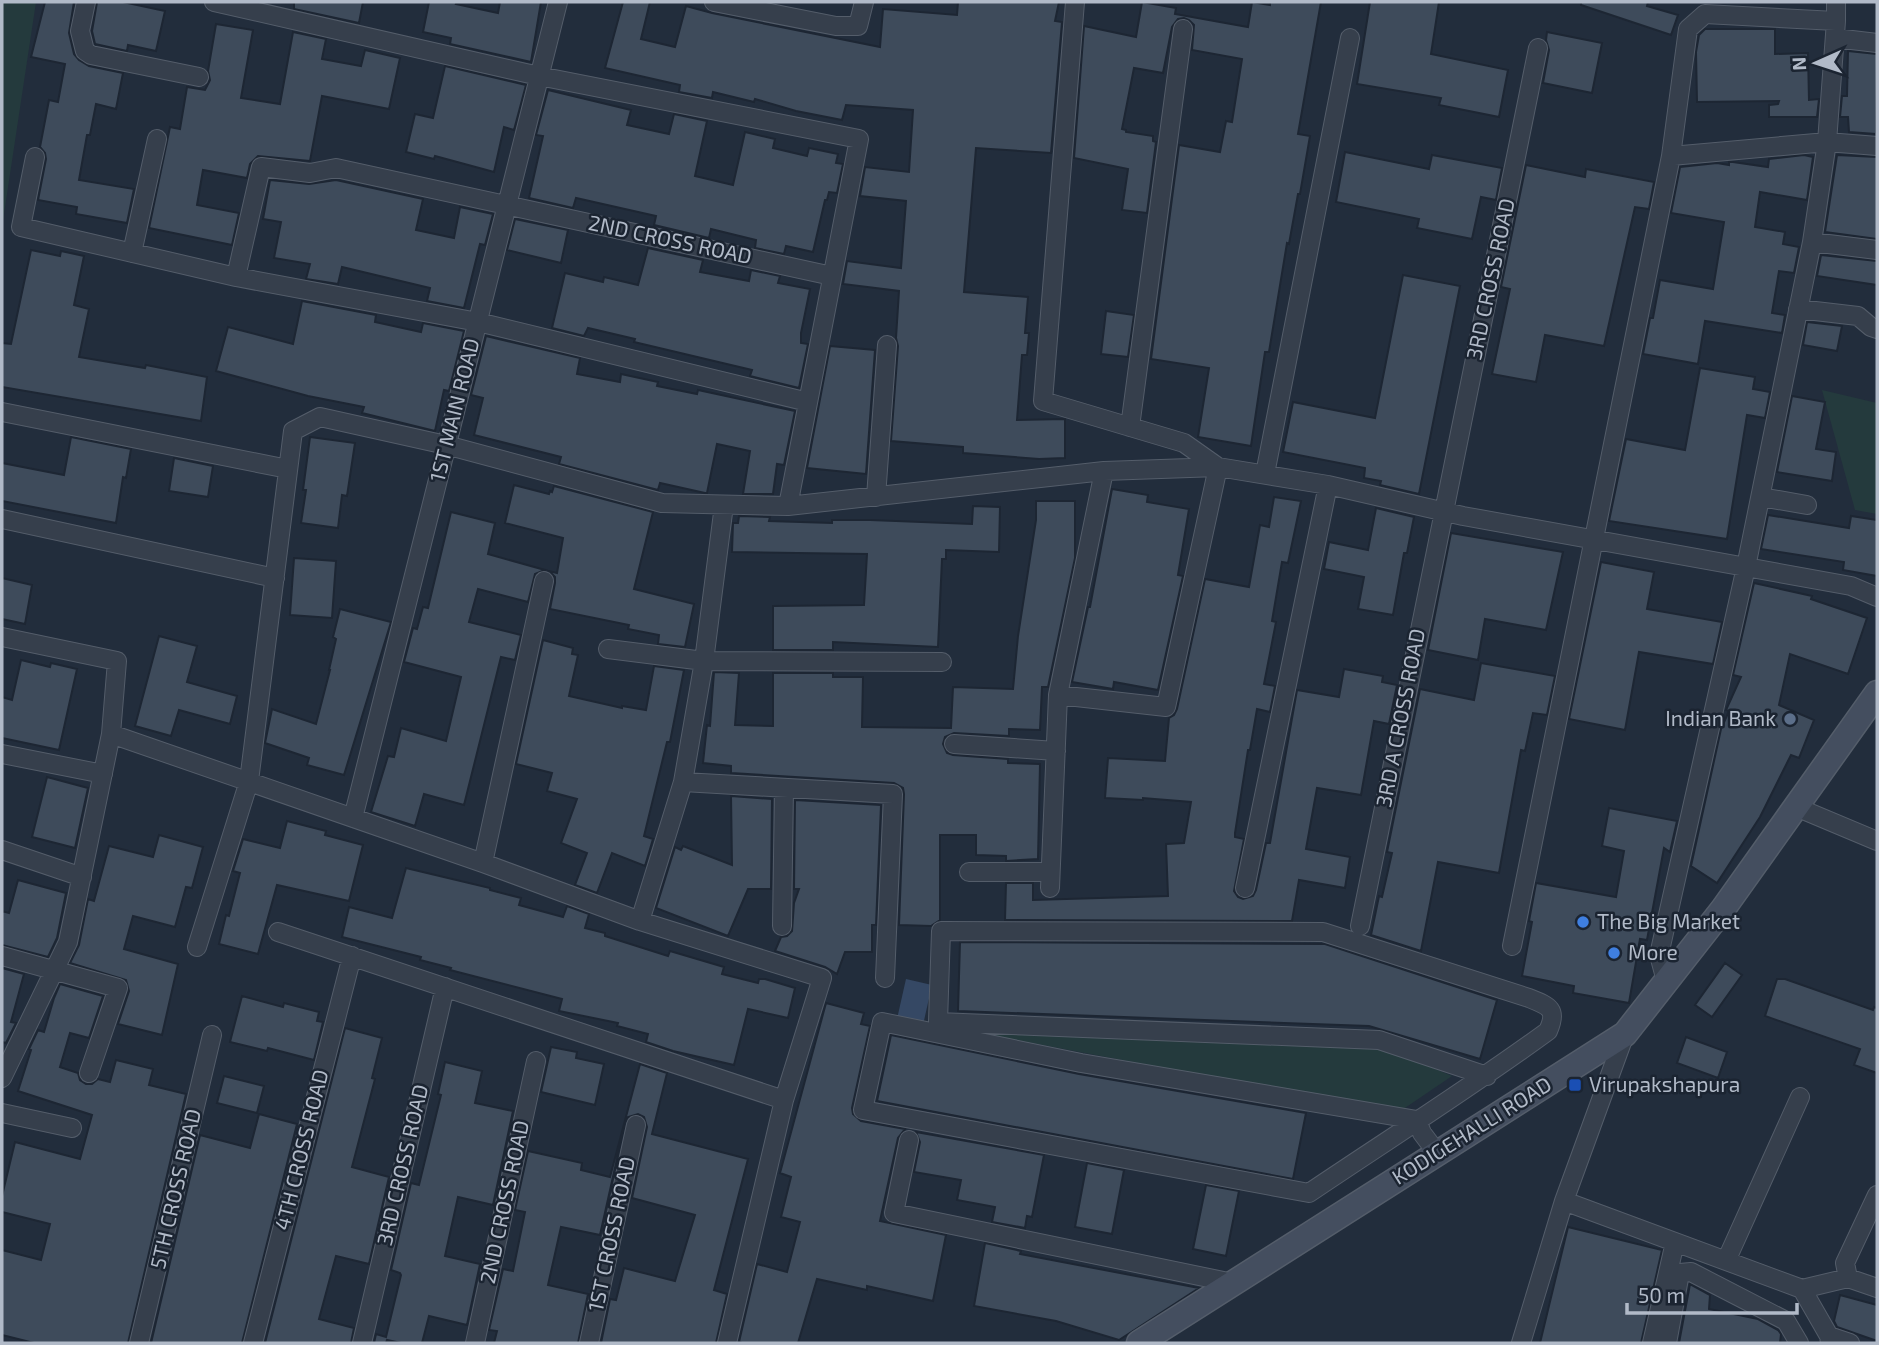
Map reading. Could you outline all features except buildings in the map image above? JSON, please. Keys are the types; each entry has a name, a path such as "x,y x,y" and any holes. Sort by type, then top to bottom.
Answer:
{"main road":[{"name":"KODIGEHALLI ROAD","path":"1139,1343 1625,1034 1723,909 1796,807 1869,721 1877,693"}],"street":[{"path":"86,2 80,31 85,51 92,55 199,77"},
{"path":"214,2 539,76 859,139 788,506"},
{"name":"1ST MAIN ROAD","path":"353,818 558,2"},
{"path":"714,2 836,26 858,26 864,2"},
{"path":"1075,2 1042,401 1185,443 1218,467"},
{"path":"1666,981 1660,956 1746,567 1812,242 1827,142 1836,2"},
{"path":"1512,946 1671,156 1688,29 1706,8 1836,29 1877,43"},
{"path":"1130,427 1183,29"},
{"path":"1265,474 1350,38"},
{"name":"3RD CROSS ROAD","path":"1443,511 1538,48"},
{"path":"132,253 157,139"},
{"path":"1671,156 1827,142 1877,146"},
{"path":"35,157 21,227 236,277 478,323 808,402"},
{"name":"2ND CROSS ROAD","path":"236,277 261,167 310,173 336,167 832,276"},
{"path":"1812,242 1877,250"},
{"path":"1798,309 1858,316 1871,327 1877,328"},
{"path":"876,497 887,345"},
{"path":"2,412 288,469"},
{"path":"197,947 249,781 293,431 320,417 446,445 662,503 788,506 1104,471 1218,467 1328,485 1443,511 1851,586 1877,597"},
{"path":"1058,695 1166,707 1218,467"},
{"path":"969,872 1050,880 1058,695 1104,471"},
{"path":"1245,888 1328,485"},
{"path":"1760,496 1807,506"},
{"path":"640,921 683,782 704,661 724,505"},
{"name":"3RD A CROSS ROAD","path":"1360,926 1443,511"},
{"path":"2,519 275,578"},
{"path":"483,863 544,581"},
{"path":"2,637 117,661 111,734 68,942 2,1078"},
{"path":"608,649 704,661 942,662"},
{"path":"111,734 483,863 640,921 822,978 783,1100 727,1343"},
{"path":"954,744 1056,751"},
{"path":"2,754 103,774"},
{"path":"683,782 893,794 885,978"},
{"path":"782,926 784,788"},
{"path":"1796,807 1877,841"},
{"path":"2,850 82,877"},
{"path":"1441,1151 1420,1119 1081,1063 882,1022 863,1110 1309,1194 1420,1119 1487,1076 1548,1031 1553,1021 1552,1012 1547,1006 1529,998 1323,932 941,931 938,1022 1380,1040 1487,1076"},
{"path":"278,932 783,1100"},
{"path":"2,956 118,988 89,1073"},
{"name":"4TH CROSS ROAD","path":"253,1343 352,956"},
{"name":"3RD CROSS ROAD","path":"362,1343 444,987"},
{"path":"1521,1343 1564,1201 1625,1034"},
{"name":"5TH CROSS ROAD","path":"139,1343 212,1035"},
{"name":"2ND CROSS ROAD","path":"475,1343 536,1061"},
{"path":"1726,1261 1800,1097"},
{"path":"2,1113 72,1128"},
{"name":"1ST CROSS ROAD","path":"589,1343 636,1125"},
{"path":"909,1140 894,1213 1233,1283"},
{"path":"1848,1278 1845,1263 1877,1195"},
{"path":"1564,1201 1675,1241 1804,1294 1829,1340 1850,1343"},
{"path":"1652,1343 1675,1241"},
{"path":"1667,1343 1680,1273 1691,1272 1784,1321 1799,1343"},
{"path":"1784,1321 1804,1294 1848,1278 1877,1288"}],"green space":[{"path":"2,2 36,2 2,227"},
{"path":"1822,390 1877,403 1877,514 1855,510"},
{"path":"936,1025 1378,1045 1452,1076 1399,1112"}],"water":[{"path":"906,979 932,985 923,1025 897,1019"}],"place":[{"name":"Indian Bank","path":"1790,719"},
{"name":"The Big Market","path":"1583,922"},
{"name":"More","path":"1614,953"},
{"name":"Virupakshapura","path":"1575,1085"}]}
